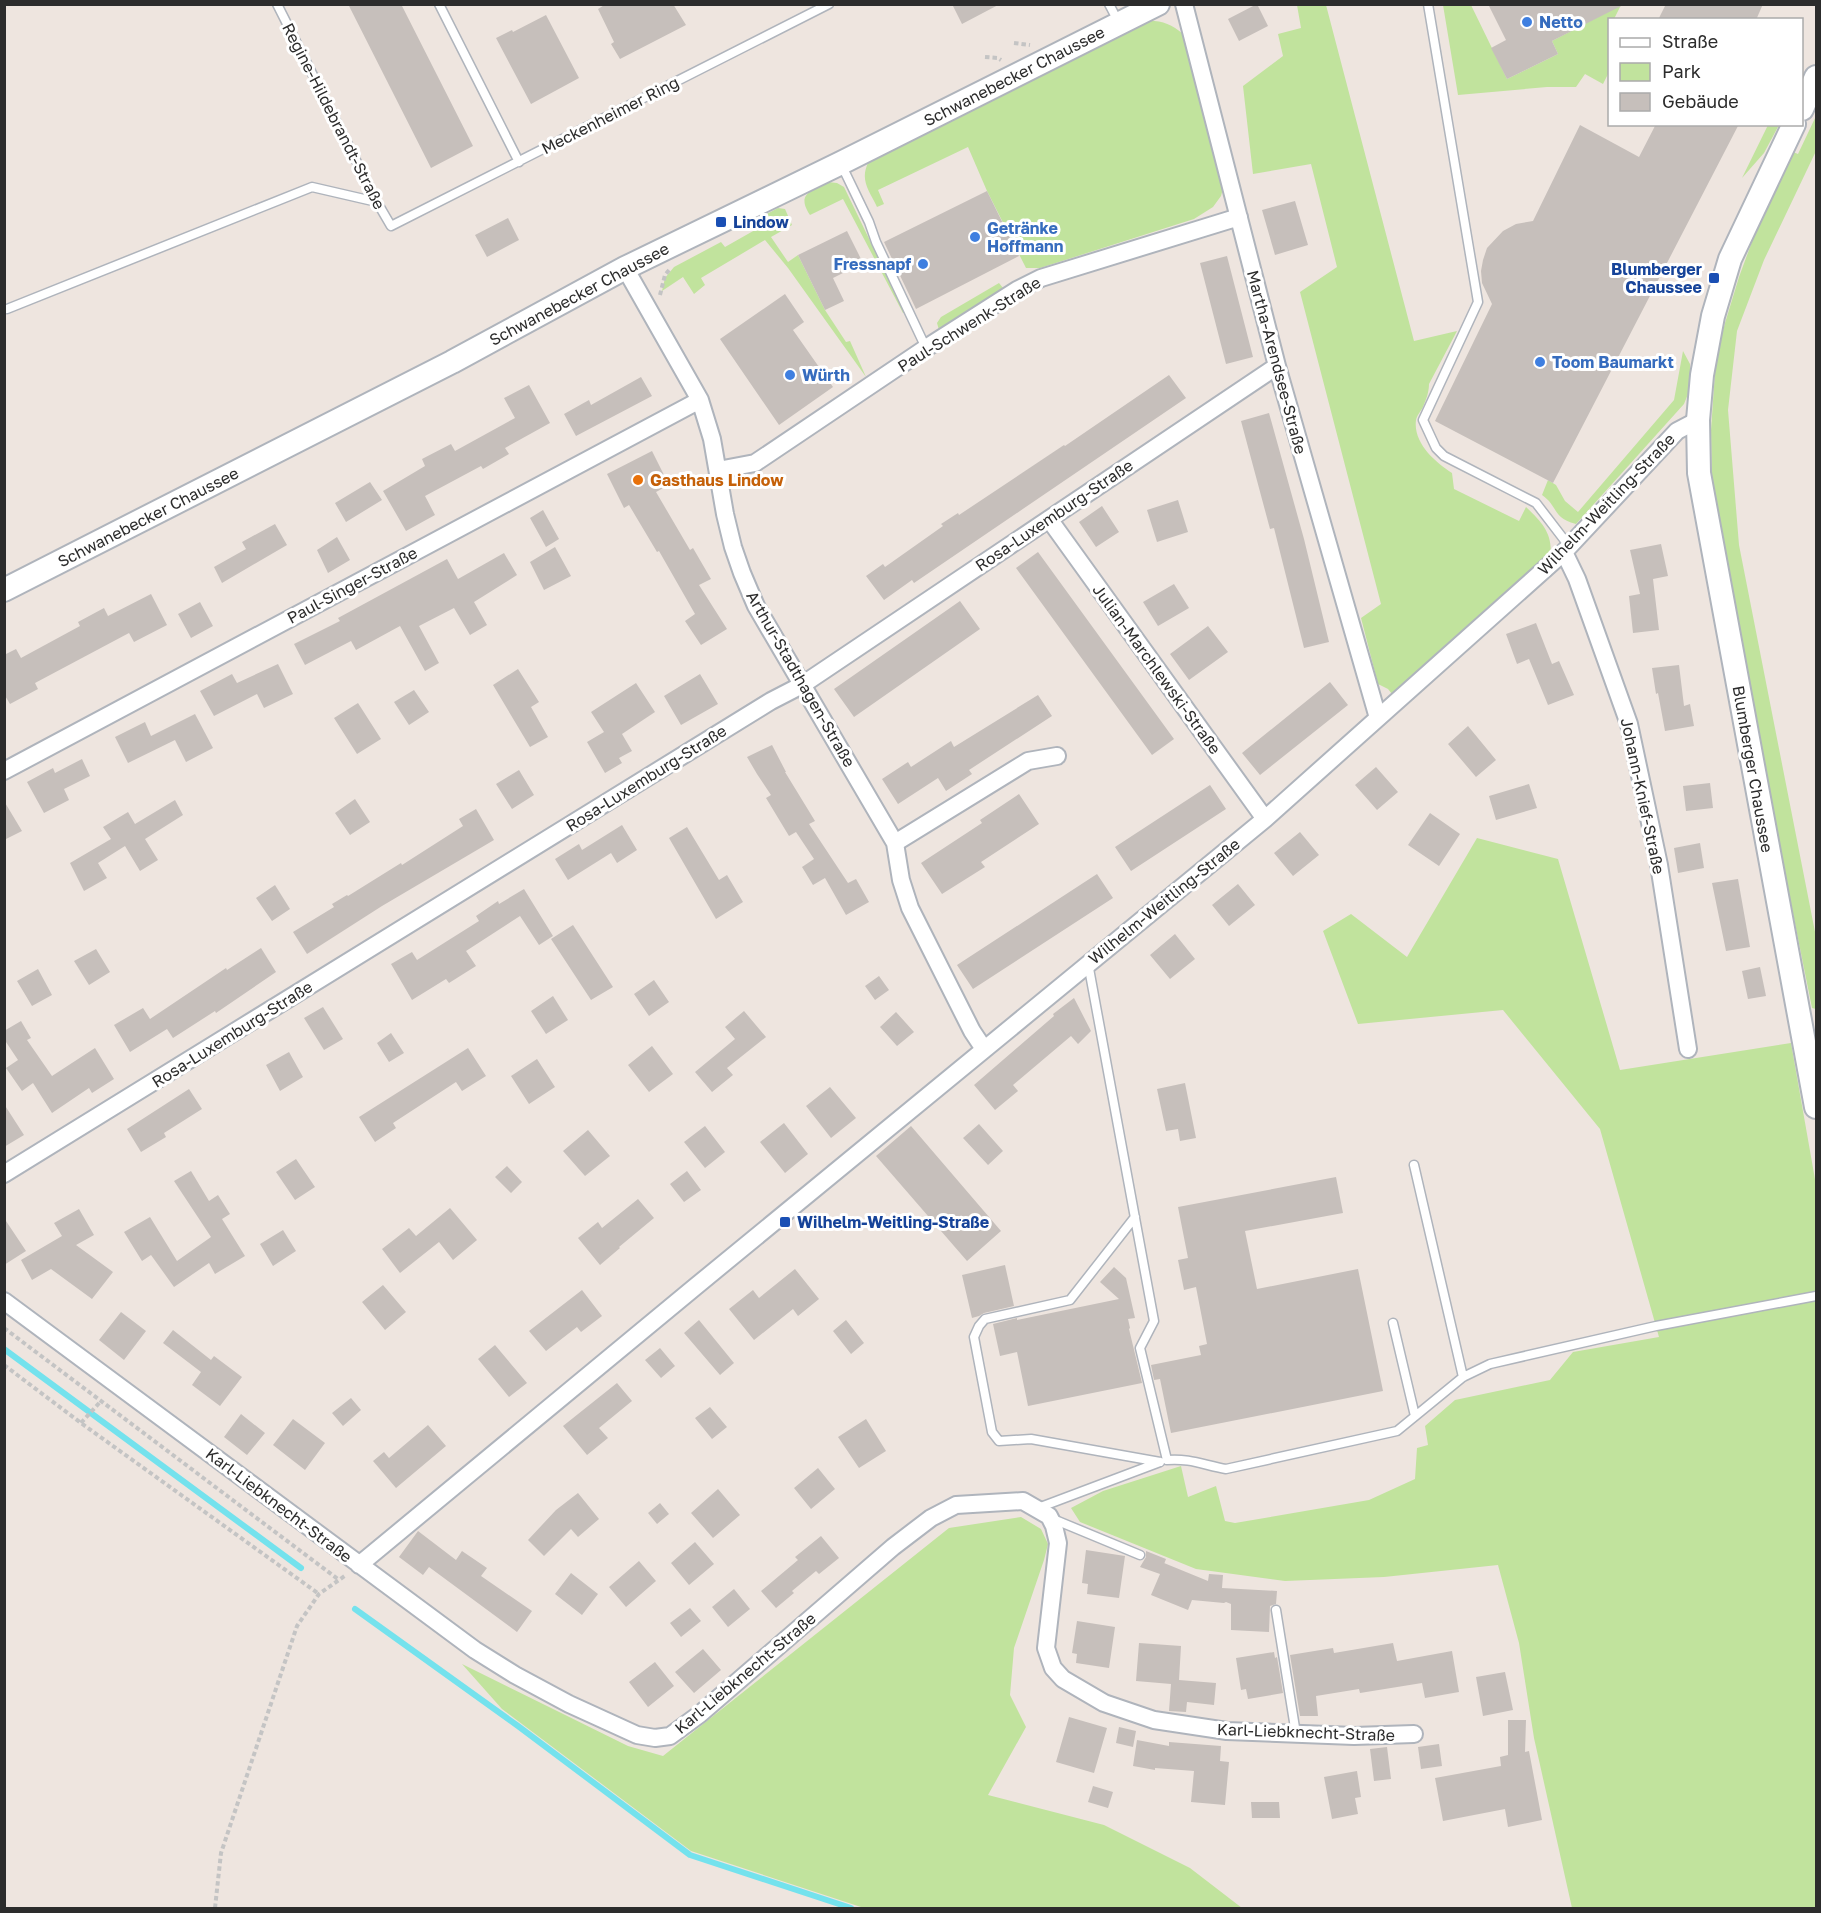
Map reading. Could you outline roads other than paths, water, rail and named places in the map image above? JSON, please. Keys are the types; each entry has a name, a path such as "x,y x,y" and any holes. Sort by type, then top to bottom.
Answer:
{"main road":[{"name":"Schwanebecker Chaussee","path":"4,590 452,362 626,268 841,163 1114,14 1158,4"},
{"path":"1803,107 1816,77"},
{"name":"Blumberger Chaussee","path":"1793,126 1730,259 1713,316 1702,375 1698,420 1699,473 1816,1107"}],"street":[{"name":"Martha-Arendsee-Straße","path":"1184,4 1277,366 1378,718"},
{"name":"Paul-Schwenk-Straße","path":"718,470 755,464 926,348 1017,290 1041,278 1239,217"},
{"name":"Arthur-Stadthagen-Straße","path":"626,268 700,400 712,439 725,514 742,573 756,606 896,843 901,880 910,908 972,1031 984,1049"},
{"name":"Rosa-Luxemburg-Straße","path":"4,1174 771,701 802,685 1277,366"},
{"name":"Paul-Singer-Straße","path":"4,771 700,400"},
{"name":"Wilhelm-Weitling-Straße","path":"359,1565 1265,819 1566,549 1677,431 1698,420"},
{"name":"Julian-Marchlewski-Straße","path":"1049,519 1265,819"},
{"name":"Johann-Knief-Straße","path":"1566,549 1629,724 1659,866 1688,1049"},
{"path":"896,843 1028,760 1057,756"},
{"name":"Karl-Liebknecht-Straße","path":"4,1301 475,1650 569,1704 637,1735 655,1738 670,1736 700,1714 893,1547 931,1518 956,1505 1023,1501 1044,1513 1054,1526 1058,1543 1046,1648 1053,1668 1063,1679 1104,1703 1154,1720 1227,1731 1354,1736 1414,1734"}],"lane":[{"name":"Regine-Hildebrandt-Straße","path":"278,4 377,202 392,226"},
{"path":"439,4 519,162"},
{"name":"Meckenheimer Ring","path":"392,226 829,4"},
{"path":"1428,4 1478,302 1423,420 1436,448 1444,456 1536,503 1566,549"},
{"path":"841,163 926,348"},
{"path":"7,309 312,187 377,202"},
{"path":"1088,963 1154,1321 1140,1348 1164,1461"},
{"path":"1414,1165 1464,1377"},
{"path":"1135,1217 1070,1300 985,1319 979,1326 974,1337 992,1432 999,1441 1031,1439 1164,1461 1184,1459 1226,1468 1397,1431 1464,1377 1490,1364 1656,1326 1816,1296"},
{"path":"1393,1323 1415,1416"},
{"path":"1044,1513 1164,1461"},
{"path":"1044,1513 1140,1555"},
{"path":"1276,1610 1296,1734"}],"waterway":[{"path":"4,1349 301,1568"},
{"path":"355,1609 518,1726 690,1855 851,1908"}],"place":[{"name":"Netto","path":"1527,22"},
{"name":"Lindow","path":"721,222"},
{"name":"Getränke Hoffmann","path":"975,237"},
{"name":"Fressnapf","path":"923,264"},
{"name":"Blumberger Chaussee","path":"1714,278"},
{"name":"Toom Baumarkt","path":"1540,362"},
{"name":"Würth","path":"790,375"},
{"name":"Gasthaus Lindow","path":"638,480"},
{"name":"Wilhelm-Weitling-Straße","path":"785,1222"}]}
